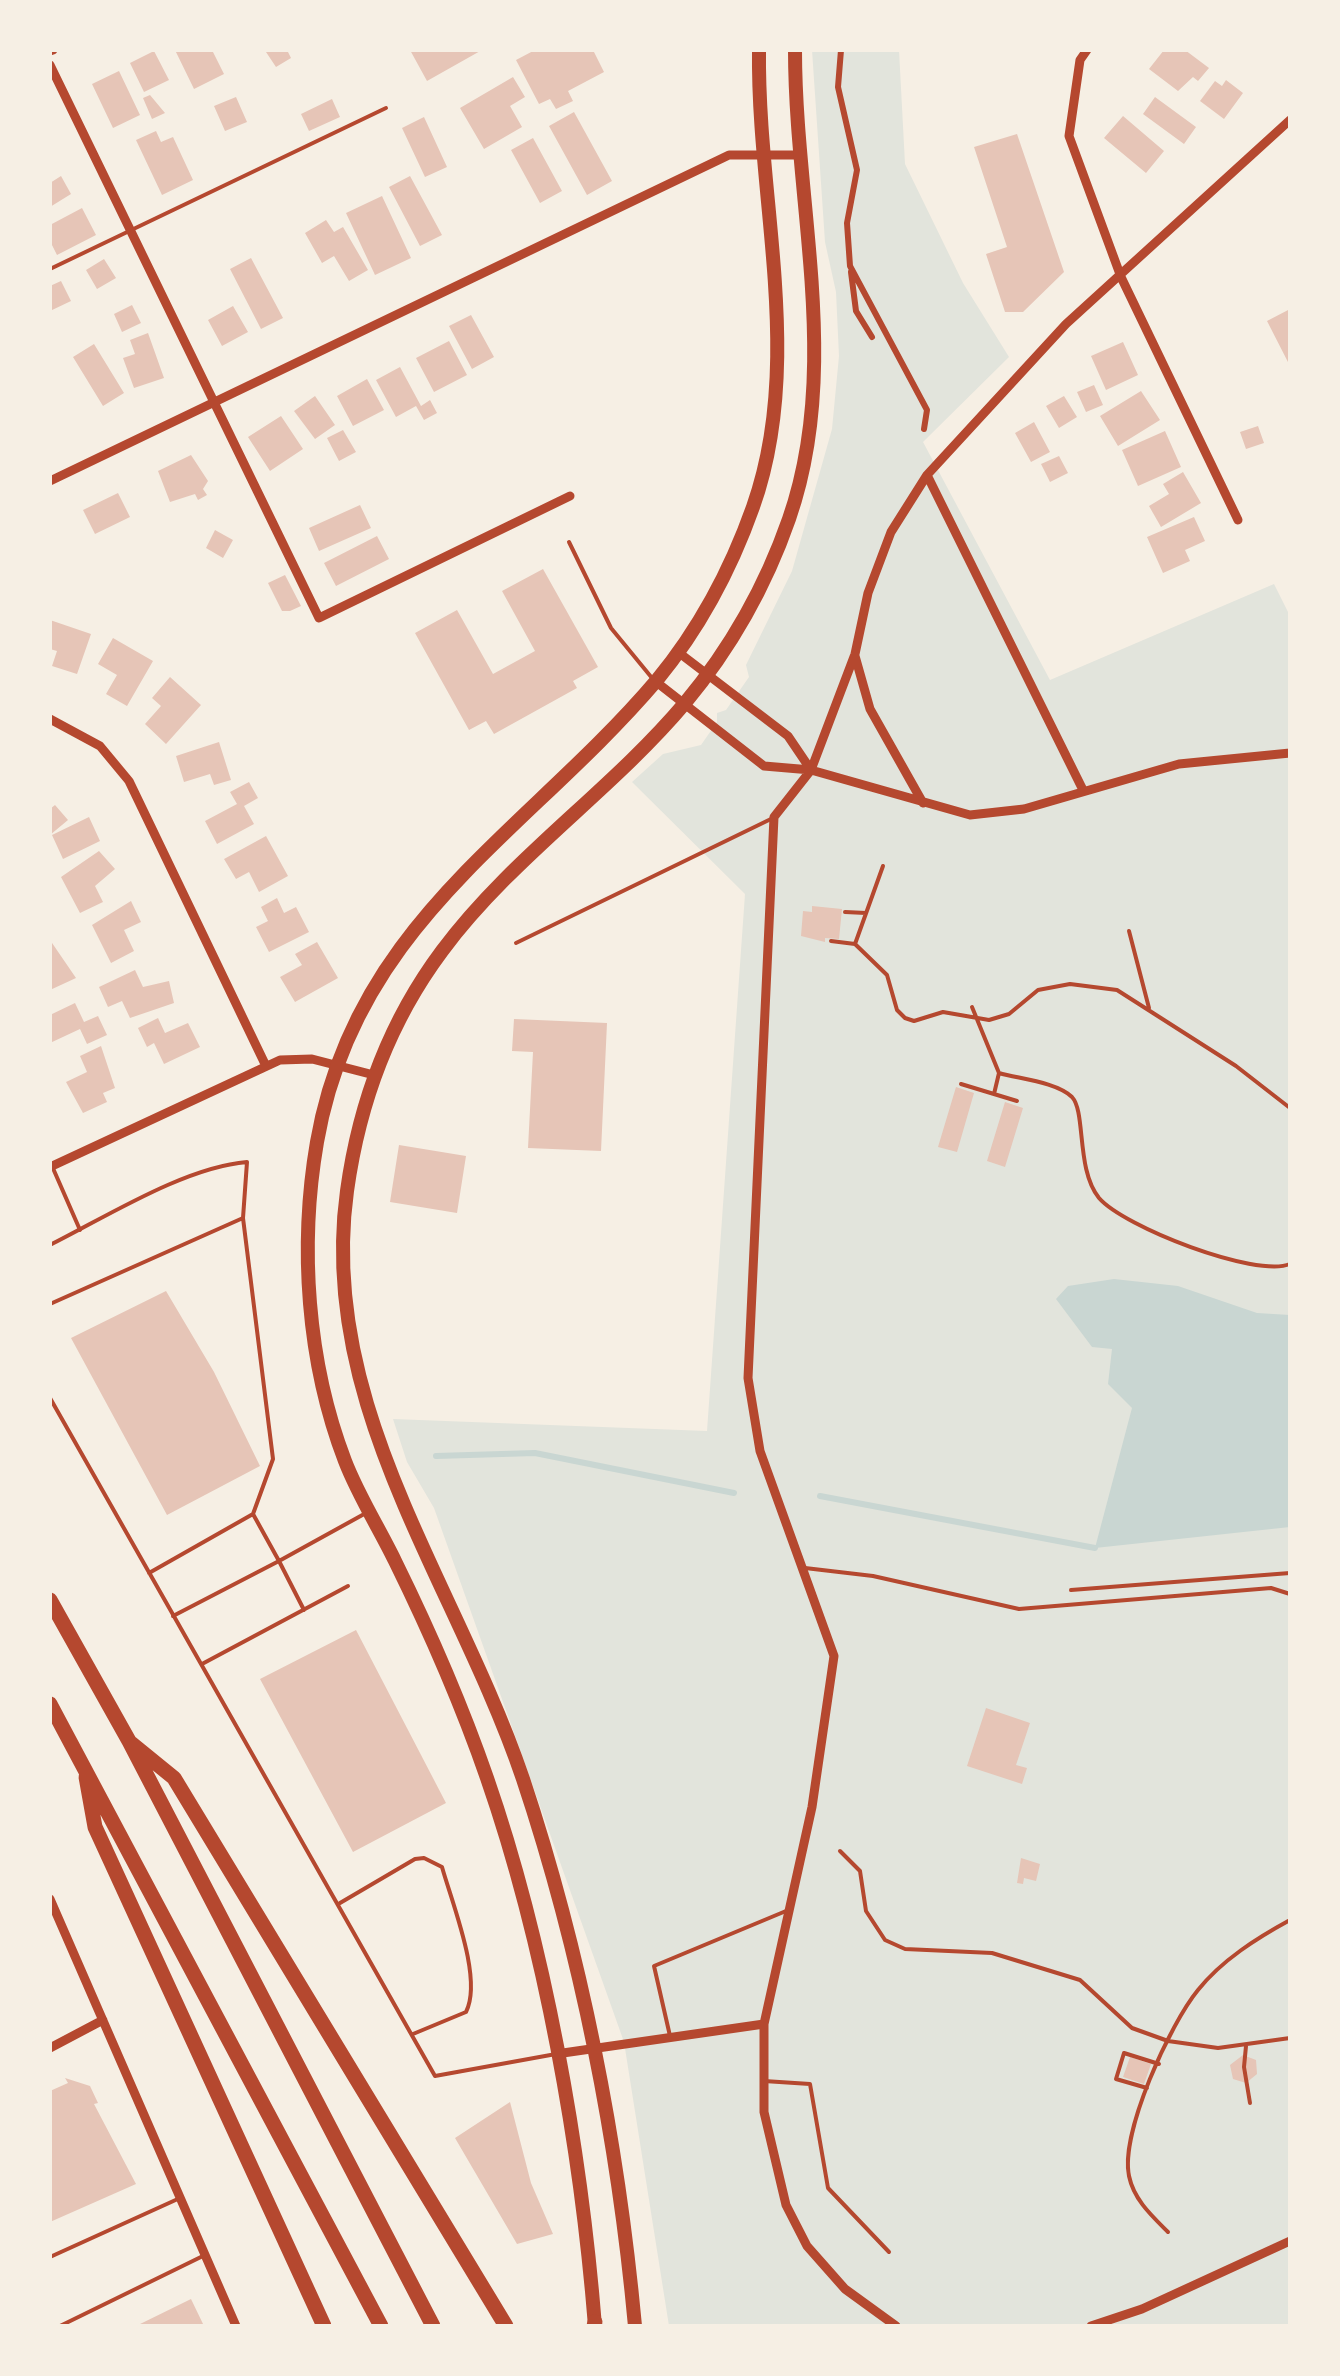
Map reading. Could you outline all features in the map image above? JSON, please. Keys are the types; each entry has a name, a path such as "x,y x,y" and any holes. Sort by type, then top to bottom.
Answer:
{"highway":[{"path":"50,1600 129,1742 433,2326"},
{"path":"50,1704 381,2326"},
{"path":"129,1742 174,1778 506,2326"},
{"path":"86,1768 95,1828 324,2326"}],"main road":[{"path":"595,2325 580,2174 522,1896 489,1784 450,1679 346,1463 330,1412 312,1321 308,1258 317,1139 339,1066 382,976 429,909 655,681 708,606 741,538 759,488 774,417 778,339 762,152 758,50"},
{"path":"635,2326 616,2181 558,1892 522,1777 473,1648 376,1440 350,1346 342,1272 345,1201 374,1075 415,991 459,929 684,704 707,674 767,575 790,516 810,426 816,352 795,50"}],"street":[{"path":"841,50 838,87 856,170 846,223 850,266 856,310 872,337"},
{"path":"1088,50 1080,60 1070,136 1122,277 1238,520"},
{"path":"50,65 319,618 570,496"},
{"path":"896,2326 844,2289 808,2246 793,2219 774,2166 764,2112 764,2024 812,1806 834,1656 755,1430 748,1350 774,817 810,770 855,654 868,593 891,532 927,475 1066,324 1290,120"},
{"path":"50,482 724,157 762,152 800,154"},
{"path":"850,266 927,410 924,429"},
{"path":"927,475 1083,790"},
{"path":"678,652 788,736 810,770"},
{"path":"855,654 870,709 923,803"},
{"path":"655,681 764,766 810,770 970,815 1024,809 1179,764 1290,752"},
{"path":"50,720 100,746 129,782 266,1064"},
{"path":"51,1165 266,1064 298,1057 374,1075"},
{"path":"50,1899 236,2326"},
{"path":"50,2048 103,2020"},
{"path":"556,2054 764,2024"},
{"path":"1090,2326 1123,2318 1290,2241"}],"lane":[{"path":"50,269 386,108"},
{"path":"569,542 610,628 655,681"},
{"path":"516,943 774,817"},
{"path":"50,1245 170,1186 229,1164 247,1162 243,1218 273,1460 253,1514 149,1573"},
{"path":"51,1165 80,1230"},
{"path":"50,1304 243,1218"},
{"path":"50,1398 436,2076 556,2054"},
{"path":"173,1616 370,1511"},
{"path":"253,1514 304,1610"},
{"path":"805,1568 872,1576 1019,1609 1271,1588 1290,1594"},
{"path":"202,1664 348,1586"},
{"path":"340,1903 415,1859 424,1858 442,1868 472,1978 472,2001 466,2012 413,2034"},
{"path":"670,2036 654,1966 789,1909"},
{"path":"764,2081 810,2084 828,2188 888,2252"},
{"path":"50,2257 180,2198"},
{"path":"60,2326 205,2255"}],"path":[{"path":"855,944 883,866"},
{"path":"845,912 866,913"},
{"path":"1129,931 1148,1008"},
{"path":"831,941 855,944 886,976 897,1010 914,1021 943,1012 989,1020 1009,1014 1038,990 1070,984 1116,990 1148,1008 1290,1108"},
{"path":"972,1007 999,1073 994,1094"},
{"path":"999,1073 1064,1091 1074,1099 1080,1110 1079,1150 1099,1198 1150,1229 1220,1258 1290,1264"},
{"path":"961,1084 1017,1101"},
{"path":"1071,1590 1290,1572"},
{"path":"840,1851 860,1871 866,1911 885,1940 905,1949 992,1952 1080,1980 1132,2028 1168,2041 1218,2048 1290,2038"},
{"path":"1168,2232 1142,2207 1129,2176 1128,2144 1148,2089 1168,2041 1198,1990 1252,1941 1290,1920"},
{"path":"1246,2046 1244,2067 1250,2103"},
{"path":"1148,2089 1116,2079 1124,2053 1159,2064"}],"shaded area":[{"path":"812,50 899,50 905,164 963,283 1009,357 923,442 1050,680 1274,584 1290,616 1290,2326 669,2326 624,2042 434,1508 407,1462 393,1419 707,1431 745,894 632,782 663,754 701,745 717,722 717,713 726,710 749,677 746,665 792,571 832,429 839,356 836,292 825,242"},
{"path":"1114,1279 1178,1286 1257,1313 1290,1315 1290,1527 1095,1548 1132,1408 1108,1384 1112,1349 1092,1347 1056,1299 1068,1286"}],"building":[{"path":"175,50 212,50 224,74 194,89"},
{"path":"287,50 291,58 276,67 266,52"},
{"path":"410,50 482,50 427,81"},
{"path":"535,50 593,50 604,72 568,91 573,101 556,109 550,99 539,104 516,60"},
{"path":"1164,50 1185,50 1209,68 1198,81 1193,77 1178,91 1149,69"},
{"path":"154,51 169,80 144,92 130,63"},
{"path":"119,71 140,115 113,128 92,84"},
{"path":"513,77 525,97 510,106 522,127 484,149 460,108"},
{"path":"1226,80 1243,93 1224,119 1200,101 1215,81 1222,86"},
{"path":"150,95 165,113 152,119 143,98"},
{"path":"236,97 247,122 225,131 214,106"},
{"path":"1155,97 1196,127 1184,144 1143,114"},
{"path":"332,99 340,117 309,131 301,114"},
{"path":"574,112 612,181 587,195 549,126"},
{"path":"1123,116 1164,151 1146,173 1104,138"},
{"path":"424,117 447,167 425,177 402,128"},
{"path":"156,131 161,142 173,137 193,180 162,195 136,140"},
{"path":"1017,134 1064,272 1023,312 1005,312 986,254 1007,247 974,147"},
{"path":"533,138 562,191 540,203 511,150"},
{"path":"61,176 71,194 50,207 50,183"},
{"path":"410,176 442,235 420,246 389,187"},
{"path":"382,196 411,258 375,275 346,213"},
{"path":"82,208 96,235 57,255 50,241 50,225"},
{"path":"326,220 334,232 343,227 368,270 349,281 334,256 322,263 305,233"},
{"path":"251,258 283,318 261,329 230,269"},
{"path":"104,259 116,278 97,289 86,270"},
{"path":"61,281 71,301 50,311 50,286"},
{"path":"132,305 141,323 122,332 114,314"},
{"path":"233,306 248,332 222,346 208,320"},
{"path":"1290,309 1290,366 1267,321"},
{"path":"471,315 494,357 472,369 449,326"},
{"path":"148,333 164,378 134,388 123,358 135,354 130,340"},
{"path":"449,341 467,375 434,392 416,358"},
{"path":"1123,342 1138,375 1106,390 1091,356"},
{"path":"94,344 124,393 103,406 73,357"},
{"path":"400,367 421,406 430,400 437,413 424,420 416,406 396,417 376,380"},
{"path":"367,379 384,410 353,426 337,396"},
{"path":"1094,385 1103,405 1086,412 1077,392"},
{"path":"1141,391 1160,420 1118,446 1100,416"},
{"path":"315,396 335,425 315,439 294,411"},
{"path":"1064,396 1077,417 1059,428 1046,406"},
{"path":"281,416 303,449 270,471 248,437"},
{"path":"1034,422 1050,452 1031,462 1015,433"},
{"path":"1258,426 1264,443 1246,449 1240,432"},
{"path":"343,430 356,452 339,461 327,438"},
{"path":"1165,431 1181,467 1138,486 1122,450"},
{"path":"191,455 208,481 203,489 207,495 198,500 195,494 170,502 158,471"},
{"path":"1059,456 1068,473 1050,482 1041,464"},
{"path":"1183,472 1201,503 1161,527 1149,506 1169,494 1163,484"},
{"path":"118,493 130,517 95,534 83,510"},
{"path":"360,505 371,528 319,551 309,528"},
{"path":"1194,517 1205,541 1185,550 1190,561 1163,573 1147,537"},
{"path":"215,530 233,540 223,558 206,548"},
{"path":"377,536 389,559 336,586 324,563"},
{"path":"543,569 598,667 573,681 577,688 494,734 486,721 469,730 415,633 457,610 493,674 535,651 502,591"},
{"path":"285,575 301,606 290,611 282,611 268,583"},
{"path":"50,620 91,634 77,674 52,666 57,651 50,649"},
{"path":"113,638 153,661 127,706 106,694 117,675 98,664"},
{"path":"170,677 201,705 166,744 145,724 161,706 152,698"},
{"path":"219,742 231,780 214,785 210,774 184,782 176,756"},
{"path":"249,782 258,798 244,806 254,824 217,844 205,821 237,804 230,792"},
{"path":"55,805 68,820 50,835 50,809"},
{"path":"89,817 100,841 63,859 52,835"},
{"path":"266,836 288,876 259,892 249,872 236,879 224,859"},
{"path":"99,851 115,869 95,886 103,902 80,913 61,877"},
{"path":"277,898 284,913 296,907 309,932 269,952 256,927 268,921 261,907"},
{"path":"131,901 141,922 124,930 134,951 111,963 92,925"},
{"path":"812,906 842,909 839,939 825,938 825,942 801,936 803,911 812,912"},
{"path":"50,940 76,978 50,990"},
{"path":"317,942 338,978 295,1002 280,977 302,965 295,954"},
{"path":"135,970 143,987 169,981 174,1003 130,1018 122,1001 108,1007 99,987"},
{"path":"75,1003 84,1022 98,1016 107,1035 87,1044 80,1029 50,1043 50,1015"},
{"path":"158,1018 165,1033 188,1023 200,1047 164,1064 154,1043 147,1047 138,1028"},
{"path":"514,1019 607,1023 601,1151 528,1148 533,1052 512,1051"},
{"path":"101,1046 115,1088 103,1093 107,1102 83,1113 66,1082 87,1072 80,1056"},
{"path":"956,1087 974,1093 957,1152 938,1147"},
{"path":"1005,1102 1023,1108 1005,1167 987,1161"},
{"path":"399,1145 466,1156 457,1213 390,1202"},
{"path":"166,1291 214,1372 260,1466 167,1515 71,1338"},
{"path":"356,1630 446,1803 353,1852 260,1679"},
{"path":"986,1708 1030,1723 1016,1765 1027,1768 1022,1784 967,1766"},
{"path":"1021,1858 1040,1864 1036,1881 1024,1878 1023,1884 1017,1883"},
{"path":"1243,2055 1256,2060 1257,2074 1246,2083 1233,2079 1230,2065"},
{"path":"1130,2057 1151,2064 1144,2084 1123,2077"},
{"path":"65,2078 90,2086 98,2103 94,2104 136,2184 50,2222 50,2091 68,2083"},
{"path":"510,2102 531,2183 553,2234 517,2244 455,2138"},
{"path":"191,2299 204,2326 136,2326"}],"waterway":[{"path":"436,1456 535,1453 734,1493"},
{"path":"820,1496 1095,1548"}]}
